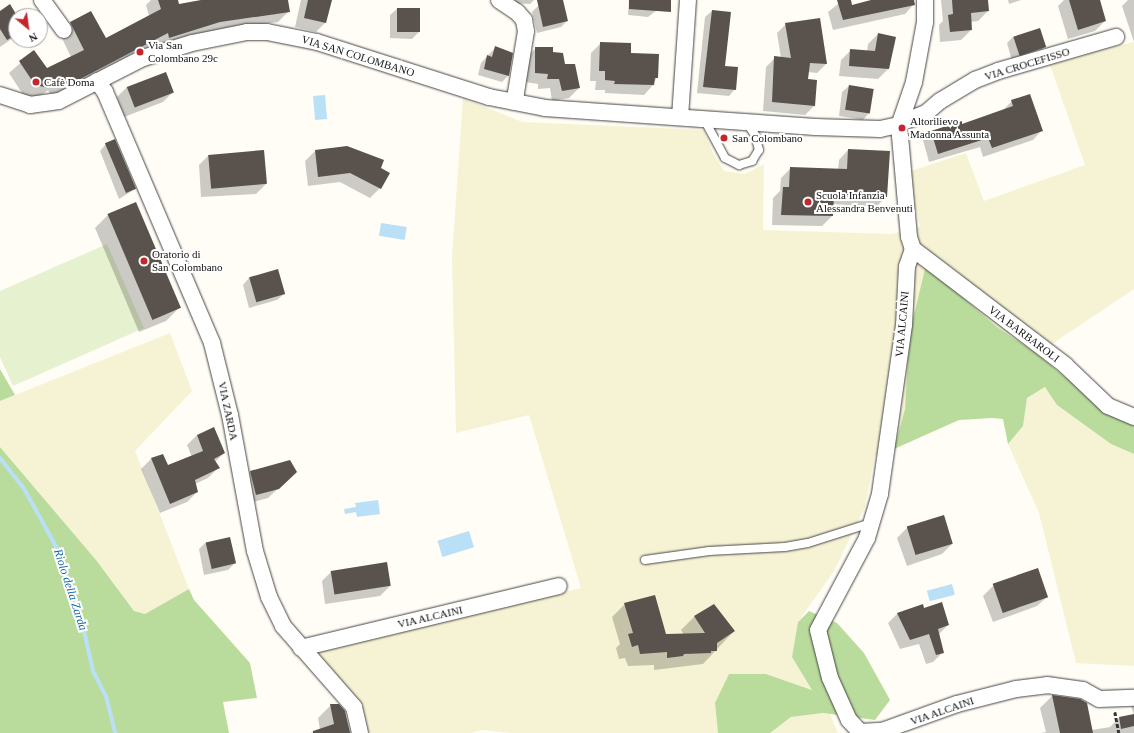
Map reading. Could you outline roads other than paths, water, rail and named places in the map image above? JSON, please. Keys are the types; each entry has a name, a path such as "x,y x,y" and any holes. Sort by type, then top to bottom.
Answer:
{"street":[{"path":"42,0 64,30"},
{"path":"499,0 517,12 524,20 526,30 513,102"},
{"path":"680,117 688,0"},
{"path":"913,249 909,237 899,124 914,82 925,22 925,0"},
{"name":"VIA SAN COLOMBANO","path":"0,95 17,103 43,105 59,101 143,58 192,42 246,32 267,32 317,42 489,97 545,108 747,122 880,129 899,124"},
{"name":"VIA CROCEFISSO","path":"899,124 926,113 975,80 998,71 1116,37"},
{"name":"VIA ZARDA","path":"97,81 105,92 212,343 230,415 255,551 269,597 283,626 354,707 360,733"},
{"name":"VIA ALCAINI","path":"913,249 907,266 904,325 888,448 880,494 867,538 818,630 830,678 849,720 860,732 882,731 958,704 1024,688 1047,685 1083,690 1099,699 1134,698"},
{"name":"VIA BARBAROLI","path":"913,249 1065,365 1108,406 1134,416"},
{"name":"VIA ALCAINI","path":"301,648 559,586"},
{"path":"1114,710 1134,702"}],"lane":[{"path":"704,119 725,158 739,165 752,161 759,150 755,135 747,122"},
{"path":"645,560 709,551 808,543 871,523"}],"water":[{"path":"325,95 327,119 315,120 313,96"},
{"path":"381,223 407,227 405,240 379,236"},
{"path":"378,500 380,514 357,517 356,512 345,514 344,509 356,507 355,503"},
{"path":"469,531 474,547 442,557 437,541"},
{"path":"952,584 955,595 930,601 927,591"}],"waterway":[{"name":"Riolo della Zarda","path":"0,458 23,487 58,550 81,618 93,671 106,696 115,733"}],"place":[{"name":"Via San Colombano 29c","path":"140,52"},
{"name":"Cafè Doma","path":"36,82"},
{"name":"Altorilievo Madonna Assunta","path":"902,128"},
{"name":"San Colombano","path":"724,138"},
{"name":"Scuola Infanzia Alessandra Benvenuti","path":"808,202"},
{"name":"Oratorio di San Colombano","path":"144,261"}]}
